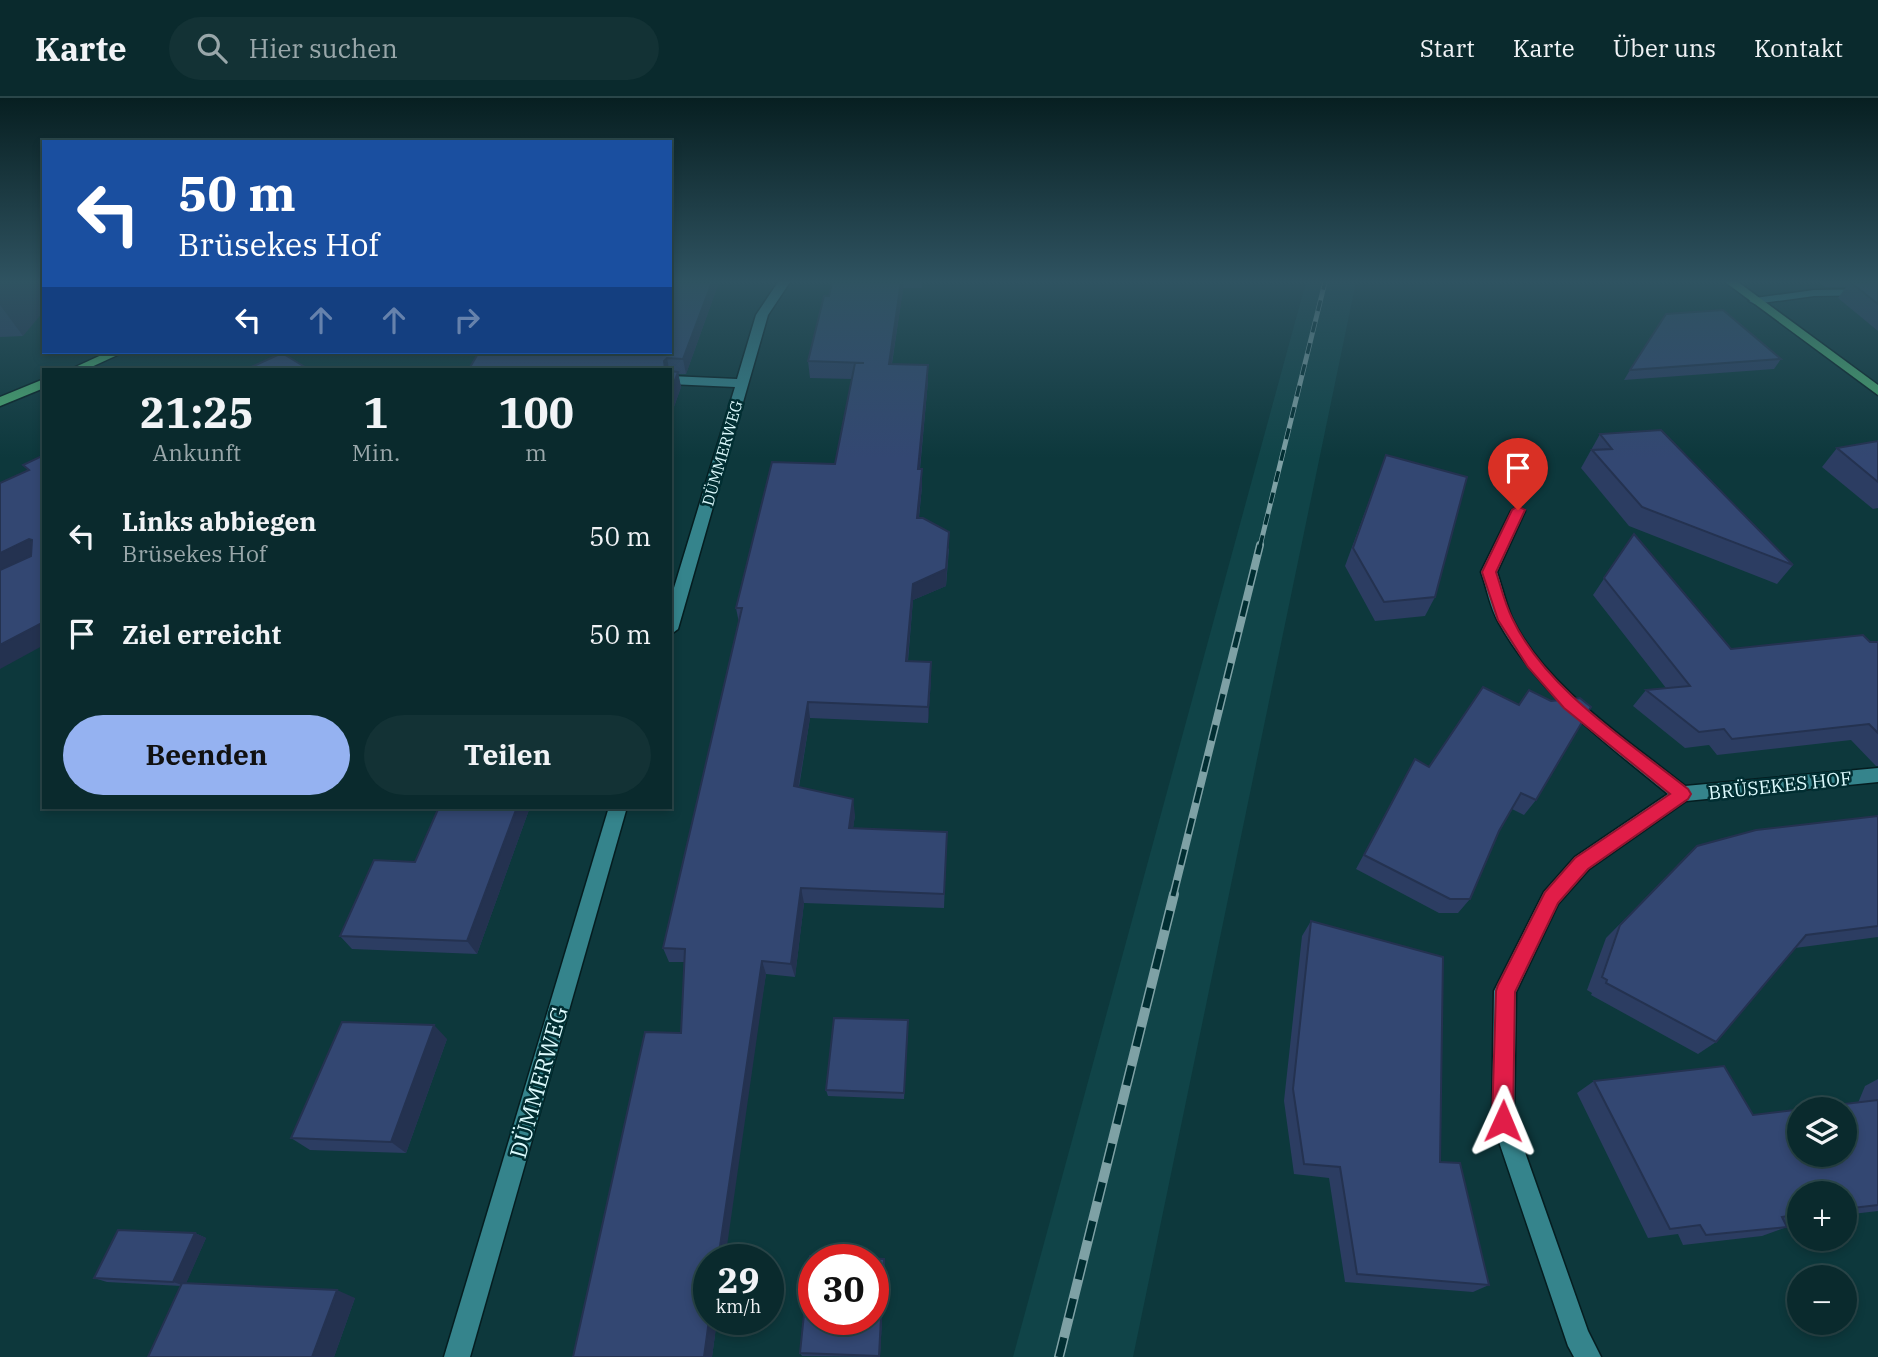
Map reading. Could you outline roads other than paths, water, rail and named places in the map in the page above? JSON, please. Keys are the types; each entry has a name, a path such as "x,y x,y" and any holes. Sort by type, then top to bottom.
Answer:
{"main road":[{"path":"1809,341 1878,391"},
{"path":"79,368 113,354"},
{"path":"0,402 42,384"}],"street":[{"name":"DÜMMERWEG","path":"672,622 754,341"},
{"path":"672,380 742,383"},
{"name":"BRÜSEKES HOF","path":"1518,510 1489,572 1505,620 1534,663 1569,703 1682,794"},
{"name":"BRÜSEKES HOF","path":"1588,1357 1577,1337 1503,1121 1505,991 1551,898 1582,863 1682,794 1878,775"},
{"name":"DÜMMERWEG","path":"457,1357 617,809"}],"railway":[{"path":"1260,546 1311,341"},
{"path":"1173,896 1260,545"},
{"path":"1059,1357 1174,894"}]}
